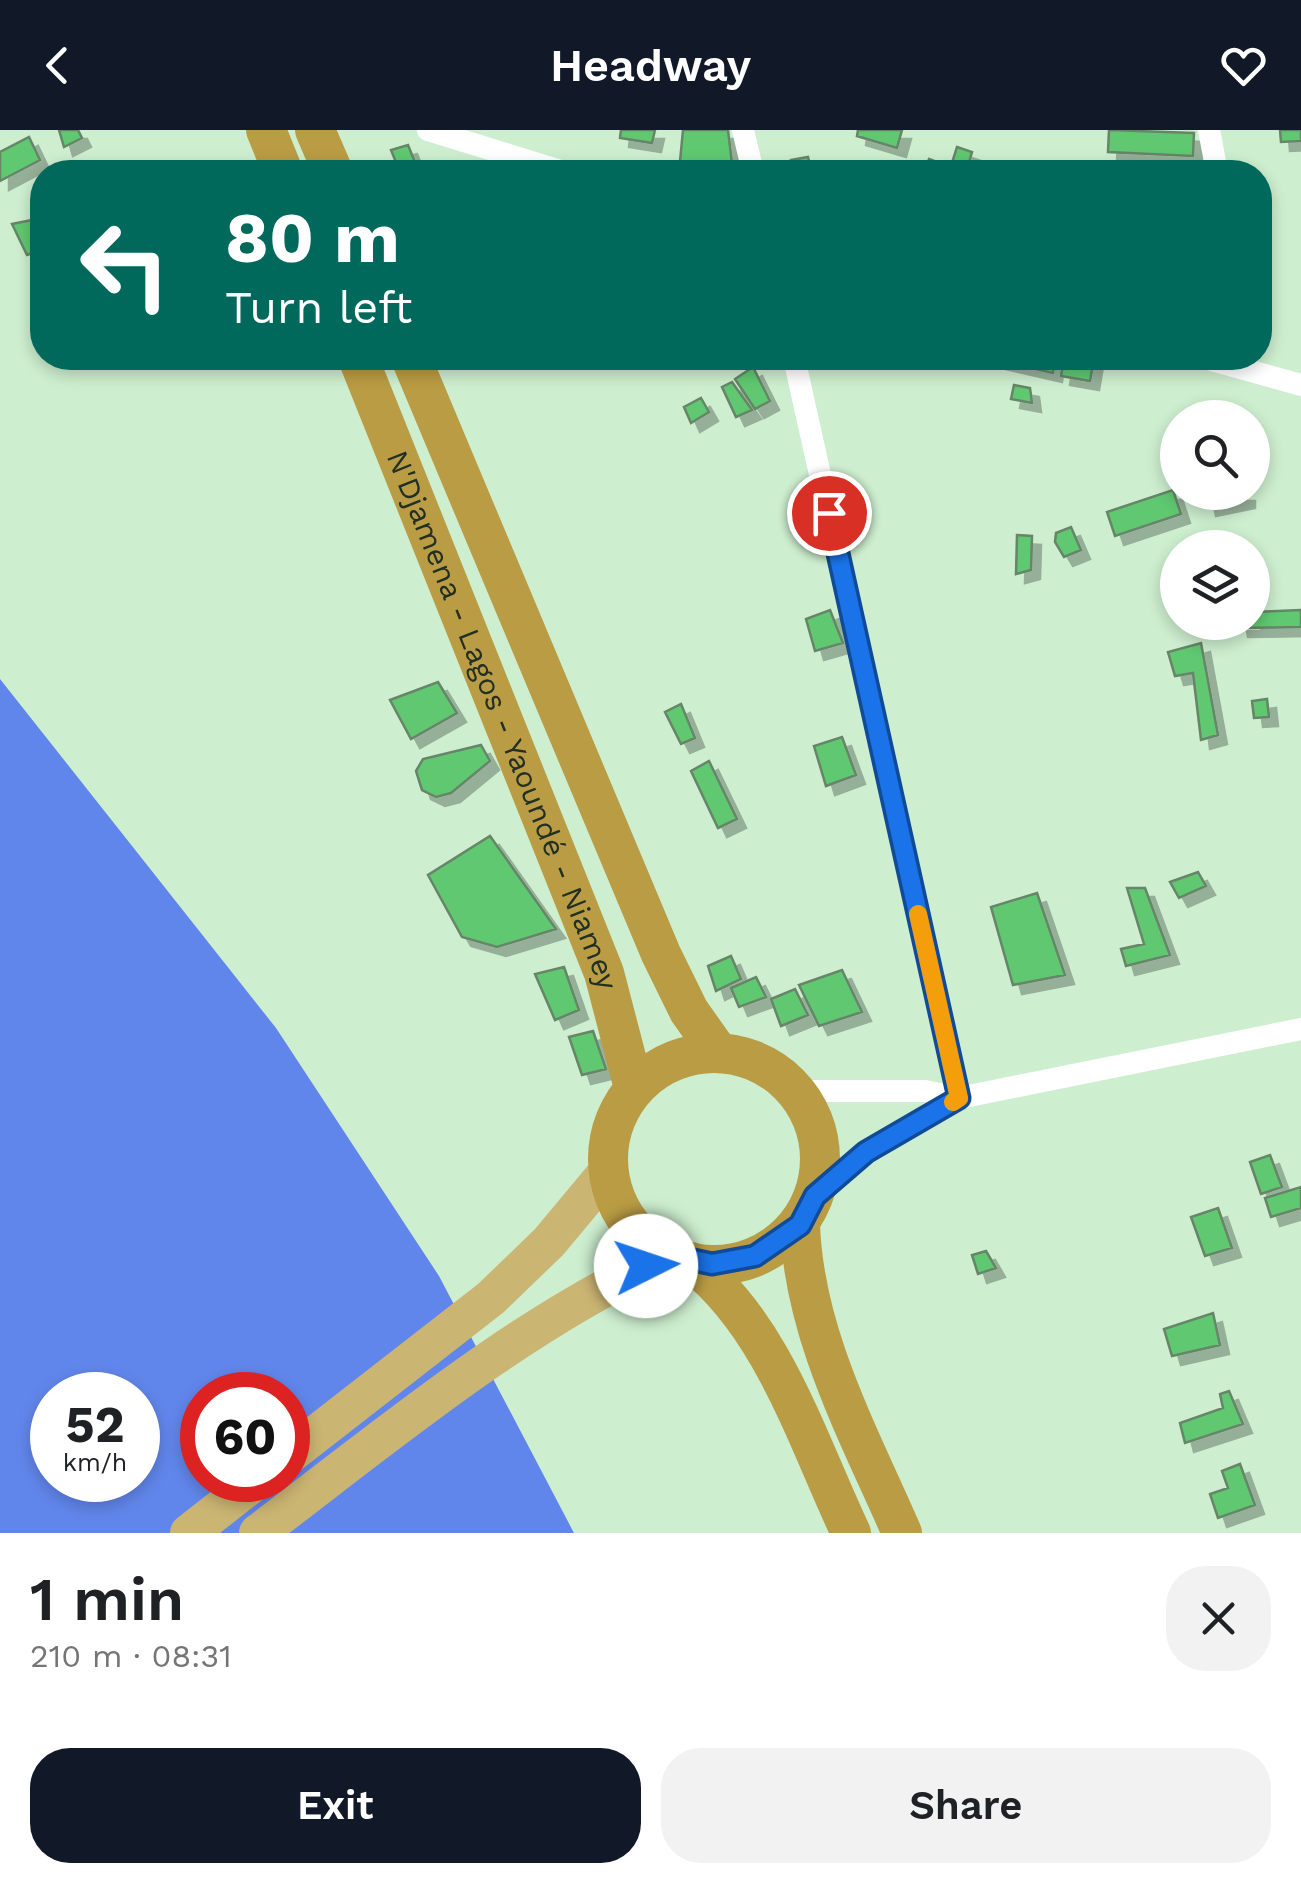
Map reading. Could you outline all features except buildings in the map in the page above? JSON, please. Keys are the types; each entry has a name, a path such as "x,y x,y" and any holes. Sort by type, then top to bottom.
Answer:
{"highway":[{"path":"266,130 279,160"},
{"path":"315,130 328,160"},
{"name":"N'Djamena - Lagos - Yaoundé - Niamey","path":"363,370 604,972 634,1088"},
{"name":"N'Djamena - Lagos - Yaoundé - Niamey","path":"416,370 661,954 689,1010 718,1052"},
{"path":"851,1533 760,1338 737,1303 680,1259 651,1244 622,1211 609,1170 613,1126 634,1088 672,1060 718,1052 760,1063 794,1091 814,1128 818,1150 807,1210 805,1278 826,1360 902,1533"},
{"path":"680,1259 712,1264 755,1256 807,1210"}],"main road":[{"path":"310,1439 491,1298 549,1242 609,1170"},
{"path":"258,1533 500,1350 588,1296 680,1259"},
{"path":"189,1533 229,1502"}],"street":[{"path":"428,130 525,160"},
{"path":"743,130 750,160"},
{"path":"1210,130 1215,160"},
{"path":"797,370 959,1098"},
{"path":"1260,370 1298,390"},
{"path":"807,1210 866,1152 959,1098 1301,1029"},
{"path":"794,1091 925,1091 959,1098"}],"water":[{"path":"0,679 276,1028 439,1276 574,1533 0,1533"}],"slow traffic":[{"path":"918,914 959,1098 953,1102"}],"route":[{"path":"646,1266 670,1255 691,1262 734,1262 774,1246 800,1225 815,1196 866,1152 959,1098 829,513"}]}
